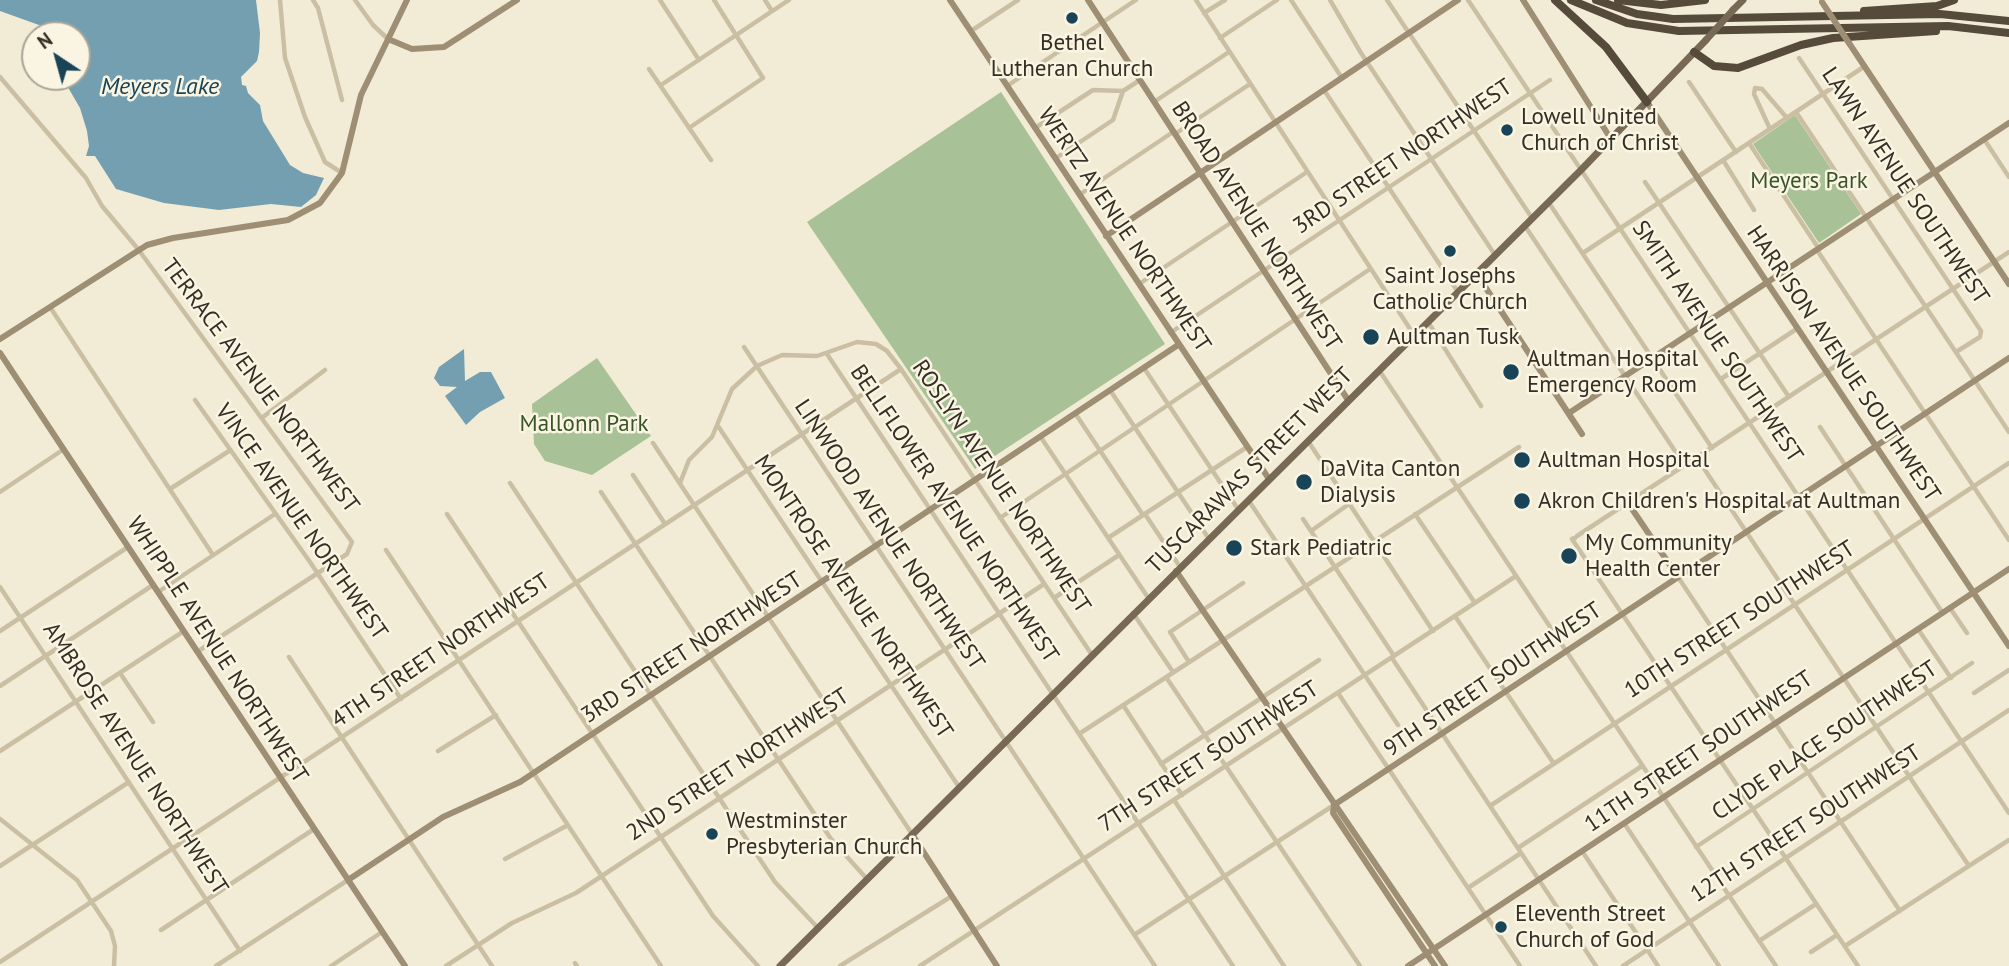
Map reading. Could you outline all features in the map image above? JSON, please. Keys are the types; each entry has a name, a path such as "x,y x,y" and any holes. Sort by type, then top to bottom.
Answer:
{"highway":[{"path":"1555,0 1599,39 1647,102"},
{"path":"1571,0 1626,23 1679,31 1973,27 2009,33"},
{"path":"1596,0 1637,14 1672,19 1940,14 2009,22"},
{"path":"1618,0 1661,5 1705,0"},
{"path":"1786,18 1930,7 1954,0"},
{"path":"1694,52 1714,66 1738,68 1801,45 1833,38 1973,27"}],"main road":[{"name":"TUSCARAWAS STREET WEST","path":"780,966 1581,170 1743,0"}],"street":[{"path":"280,0 285,58 305,117 326,162 342,173"},
{"path":"313,0 318,8 342,100"},
{"path":"355,0 373,25 388,38 412,49 444,47 517,0"},
{"path":"0,339 138,249 173,238 295,218 323,200 342,173 357,105 407,0"},
{"path":"660,0 699,60"},
{"path":"690,128 763,78 714,0"},
{"path":"765,0 772,11"},
{"path":"661,85 789,0"},
{"name":"WERTZ AVENUE NORTHWEST","path":"950,0 1269,479"},
{"path":"971,31 1018,0"},
{"name":"BROAD AVENUE NORTHWEST","path":"1088,0 1348,400"},
{"path":"1007,86 1136,0"},
{"path":"1196,0 1414,335"},
{"path":"1204,13 1224,0"},
{"path":"1220,38 1277,0"},
{"path":"1291,0 1342,78"},
{"path":"1330,0 1495,255"},
{"path":"1387,0 1532,218"},
{"path":"1106,236 1458,0"},
{"name":"SMITH AVENUE SOUTHWEST","path":"1468,0 2009,813"},
{"path":"1523,0 1611,139"},
{"path":"1821,1 2009,284"},
{"path":"1154,102 1229,52"},
{"name":"LAWN AVENUE SOUTHWEST","path":"1799,58 1982,334 1956,352"},
{"path":"1583,253 1865,66"},
{"path":"649,69 711,160"},
{"name":"TERRACE AVENUE NORTHWEST","path":"0,77 86,178 102,206 138,249 343,527 353,545 349,552 318,573"},
{"path":"1055,159 1113,120 1123,92 1140,80"},
{"name":"3RD STREET NORTHWEST","path":"1170,333 1550,80"},
{"path":"1689,82 1736,152"},
{"path":"1079,195 1250,84"},
{"path":"1770,129 1754,94 1755,88 1762,89 1787,118"},
{"path":"1035,128 1093,90 1123,92"},
{"path":"1324,90 1458,292"},
{"name":"HARRISON AVENUE SOUTHWEST","path":"1647,102 2009,646"},
{"path":"1796,112 2009,432"},
{"path":"1569,413 2009,123"},
{"path":"1984,139 2009,177"},
{"path":"1749,143 2009,540"},
{"path":"1723,160 1754,210"},
{"path":"1138,284 1307,172"},
{"path":"1645,182 1790,397"},
{"path":"1548,202 1712,448"},
{"path":"1525,225 1685,466"},
{"path":"1858,966 1622,615 1575,538 2009,252"},
{"path":"1000,517 1370,269"},
{"path":"1476,273 1582,434"},
{"path":"49,306 213,555"},
{"path":"1427,322 1481,406"},
{"path":"1721,379 1798,328"},
{"name":"ROSLYN AVENUE NORTHWEST","path":"827,354 857,342 876,344 887,351 1092,655"},
{"name":"3RD STREET NORTHWEST","path":"216,966 452,813 501,792 534,773 1178,345"},
{"name":"LINWOOD AVENUE NORTHWEST","path":"744,347 1155,966"},
{"name":"WHIPPLE AVENUE NORTHWEST","path":"0,353 405,966"},
{"path":"680,483 688,460 707,444 718,426 732,389 757,366 782,355 827,354"},
{"name":"BELLFLOWER AVENUE NORTHWEST","path":"827,354 1233,966"},
{"name":"9TH STREET SOUTHWEST","path":"1134,935 1567,652 2009,358"},
{"path":"1143,368 1238,509"},
{"name":"4TH STREET NORTHWEST","path":"0,961 901,369"},
{"path":"262,417 325,370"},
{"path":"1379,370 1776,966"},
{"path":"1110,390 1209,539"},
{"name":"VINCE AVENUE NORTHWEST","path":"195,400 318,573 401,699"},
{"path":"1075,413 1144,514 1202,610 1282,730 1334,805 1340,808 1445,966"},
{"name":"MONTROSE AVENUE NORTHWEST","path":"718,426 959,787"},
{"path":"1820,427 1942,612"},
{"path":"1040,436 1149,598"},
{"path":"1307,441 1433,631"},
{"path":"653,443 997,966"},
{"path":"1079,734 1521,445"},
{"path":"1108,538 1247,447"},
{"path":"0,492 64,449"},
{"path":"170,489 229,451"},
{"path":"1697,458 1969,866"},
{"name":"10TH STREET SOUTHWEST","path":"1490,806 2009,463"},
{"path":"632,475 666,524"},
{"path":"510,483 775,882 818,928"},
{"path":"601,492 838,849 867,879"},
{"path":"1248,499 1398,725"},
{"path":"1629,503 1900,911"},
{"path":"1311,531 1349,504"},
{"path":"158,592 275,514"},
{"path":"447,514 720,926 758,966"},
{"path":"1415,514 1475,603"},
{"path":"1303,519 1596,966"},
{"path":"0,631 128,547"},
{"path":"386,550 661,966"},
{"path":"1054,598 1119,555"},
{"name":"11TH STREET SOUTHWEST","path":"1408,966 2009,569"},
{"path":"198,652 318,573"},
{"name":"7TH STREET SOUTHWEST","path":"920,966 1516,576"},
{"path":"1189,662 1170,632 1243,583"},
{"path":"0,686 153,584"},
{"name":"2ND STREET NORTHWEST","path":"446,966 477,945 602,876 1045,584"},
{"name":"AMBROSE AVENUE NORTHWEST","path":"0,587 240,951"},
{"path":"1950,607 1966,632"},
{"path":"1133,614 1173,672"},
{"path":"1455,616 1554,764"},
{"path":"1917,628 1951,678"},
{"path":"0,751 184,631"},
{"path":"289,657 492,966"},
{"path":"1161,764 1319,660"},
{"name":"CLYDE PLACE SOUTHWEST","path":"1696,848 1972,663"},
{"path":"1975,693 2009,670"},
{"path":"120,673 153,722"},
{"path":"1166,677 1360,966"},
{"path":"1338,693 1520,966"},
{"path":"1123,705 1182,795"},
{"name":"12TH STREET SOUTHWEST","path":"1623,966 2009,710"},
{"path":"438,751 496,715"},
{"path":"1468,888 1642,766"},
{"path":"0,866 129,782"},
{"path":"1174,800 1284,966"},
{"path":"1334,805 1333,813 1435,966"},
{"path":"0,820 66,869 92,902 113,936 113,965"},
{"path":"1624,823 1719,966"},
{"path":"505,859 568,825"},
{"path":"161,930 314,829"},
{"path":"1845,946 2009,840"},
{"path":"1582,851 1658,966"},
{"path":"840,966 952,896"},
{"path":"1759,941 1816,904"},
{"path":"331,966 382,932"},
{"path":"1811,952 1837,935"}],"green space":[{"path":"1001,92 1165,344 975,469 807,222"},
{"name":"Meyers Park","path":"1795,115 1861,214 1819,243 1753,144"},
{"name":"Mallonn Park","path":"597,358 651,436 592,475 545,461 534,444 532,404"}],"water":[{"name":"Meyers Lake","path":"0,0 256,0 259,52 257,61 241,77 242,85 246,86 248,93 260,105 263,121 290,165 303,173 324,178 316,195 301,207 271,204 219,210 164,203 116,189 95,156 86,156 89,146 87,131 80,108 70,91 91,91 91,21 28,21 0,11"},
{"path":"464,349 465,381 480,372 491,372 505,398 480,412 466,425 445,396 457,387 440,386 434,378 439,367"}],"place":[{"name":"Bethel Lutheran Church","path":"1072,18"},
{"name":"Lowell United Church of Christ","path":"1507,130"},
{"name":"Saint Josephs Catholic Church","path":"1450,251"},
{"name":"Aultman Tusk","path":"1371,337"},
{"name":"Aultman Hospital Emergency Room","path":"1511,372"},
{"name":"Aultman Hospital","path":"1522,460"},
{"name":"DaVita Canton Dialysis","path":"1304,482"},
{"name":"Akron Children's Hospital at Aultman","path":"1522,501"},
{"name":"Stark Pediatric","path":"1234,548"},
{"name":"My Community Health Center","path":"1569,556"},
{"name":"Westminster Presbyterian Church","path":"712,834"},
{"name":"Eleventh Street Church of God","path":"1501,927"}]}
